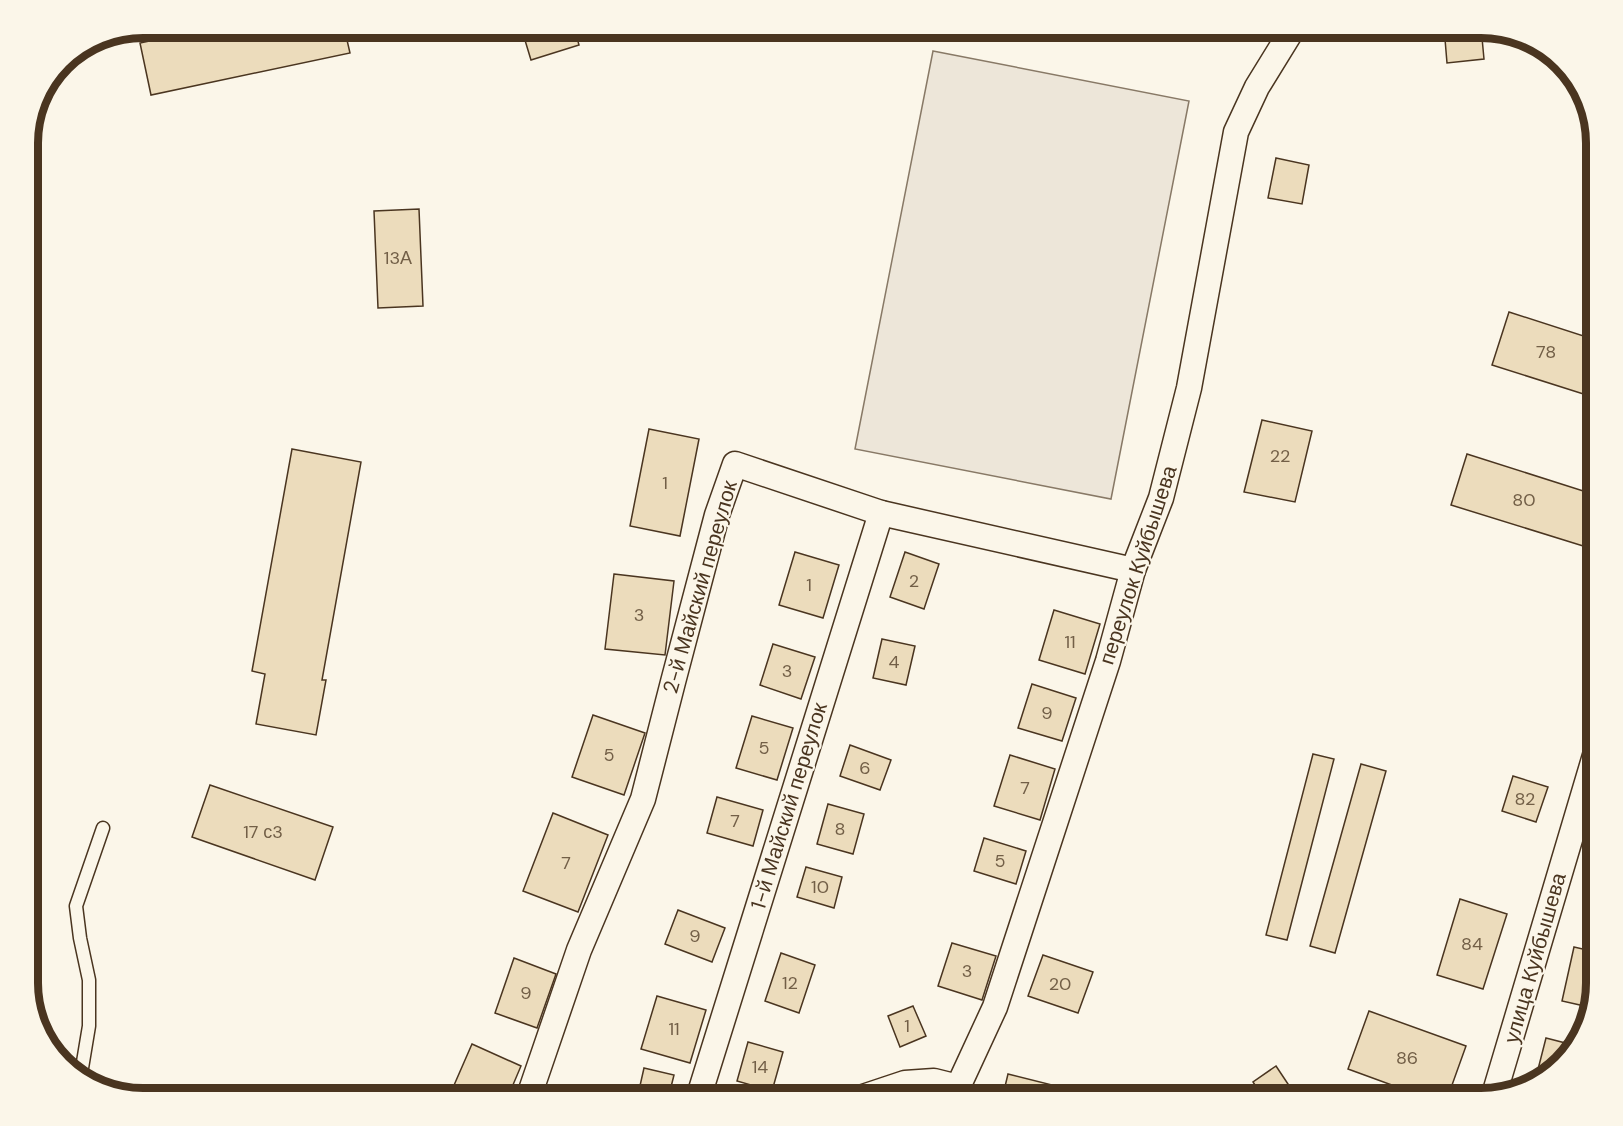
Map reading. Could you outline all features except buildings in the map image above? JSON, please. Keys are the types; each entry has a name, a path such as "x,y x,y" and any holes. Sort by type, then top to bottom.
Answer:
{"street":[{"name":"переулок Куйбышева","path":"959,1088 995,1007 1108,660 1133,570 1161,498 1189,388 1236,132 1257,87 1287,38"},
{"name":"2-й Майский переулок","path":"532,1088 579,950 644,800 672,682 714,526 735,464 881,513 1133,570"},
{"name":"1-й Майский переулок","path":"701,1088 881,513"},
{"name":"улица Куйбышева","path":"1496,1088 1586,786"},
{"path":"890,1088 905,1083 934,1082 947,1088"}],"lane":[{"path":"82,1069 89,1026 89,980 76,906 103,828"}],"shaded area":[{"path":"933,51 1189,101 1111,499 855,449"}]}
